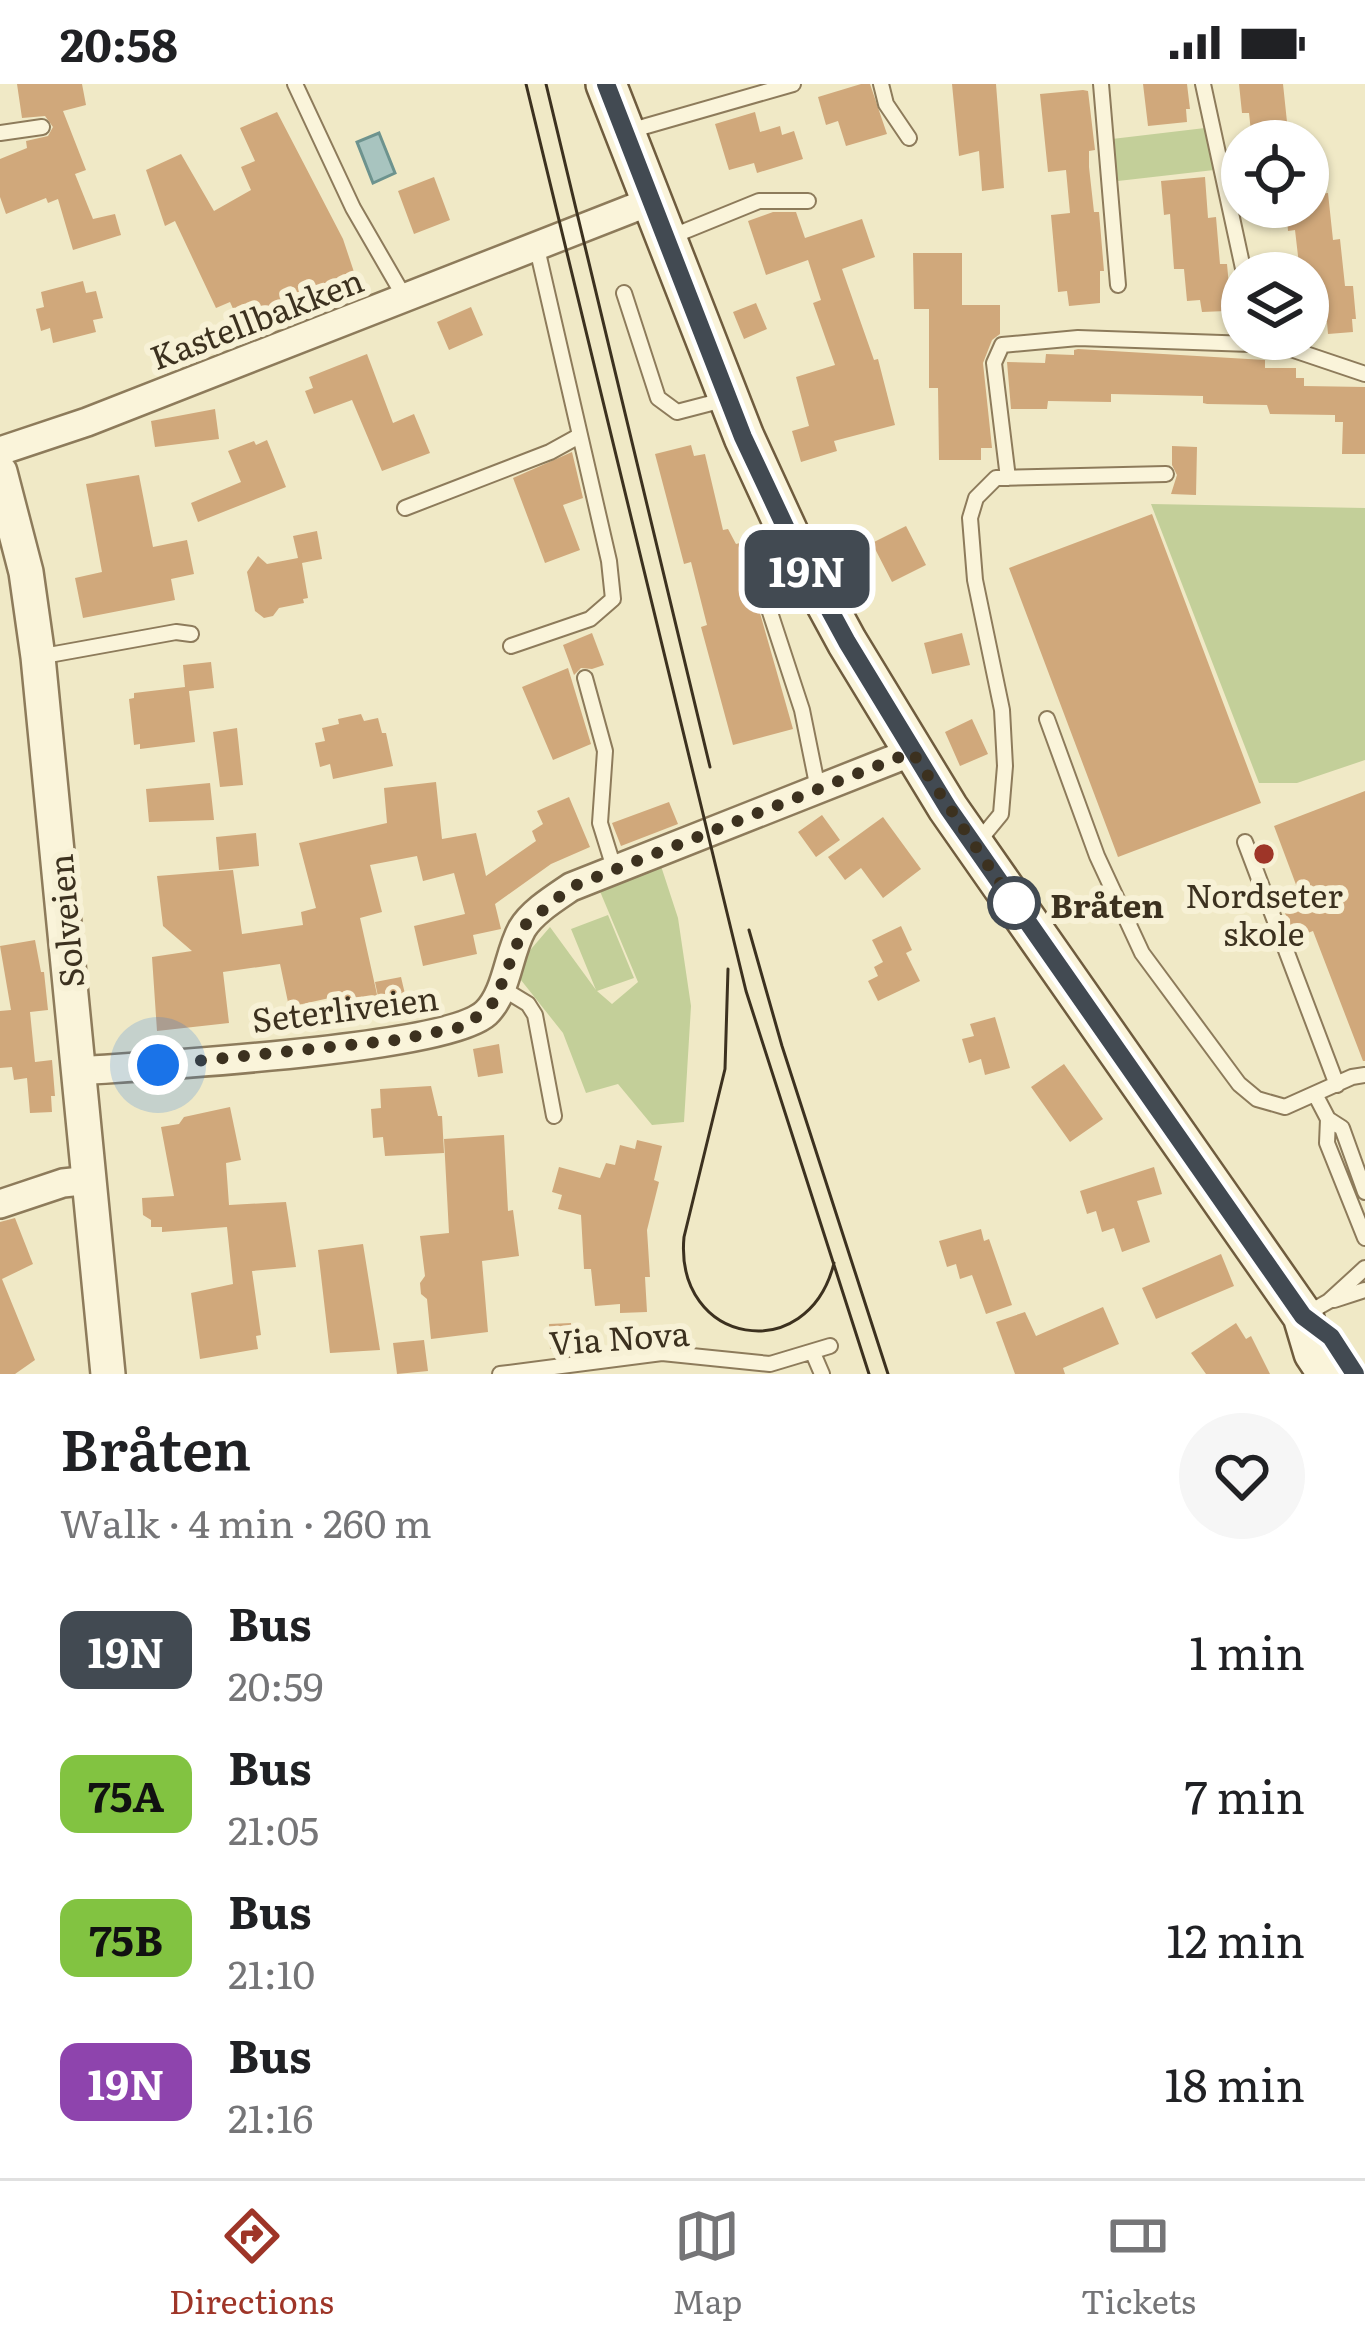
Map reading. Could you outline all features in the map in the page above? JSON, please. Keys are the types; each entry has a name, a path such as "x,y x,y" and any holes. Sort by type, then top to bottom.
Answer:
{"main road":[{"path":"606,84 727,399 807,568 912,752 974,845 1316,1309 1355,1374"},
{"path":"1316,1309 1314,1353 1328,1374"}],"street":[{"name":"Kastellbakken","path":"0,451 87,422 649,202"},
{"name":"Solveien","path":"0,472 26,572 38,656 108,1374"},
{"name":"Seterliveien","path":"78,1071 440,1034 466,1026 486,1013 524,926 571,887 912,752"},
{"path":"0,1204 62,1183 91,1180"}],"lane":[{"path":"295,84 353,208 406,298"},
{"path":"624,133 793,84"},
{"path":"881,84 886,104 909,138"},
{"path":"1101,84 1118,285"},
{"path":"1203,84 1239,252"},
{"path":"0,133 42,128"},
{"path":"664,240 759,201 808,201"},
{"path":"511,646 590,619 613,599 609,561 536,244"},
{"path":"624,293 658,398 677,412 727,399"},
{"path":"1008,478 994,363 1002,345 1078,338 1279,345 1365,374"},
{"path":"404,508 550,452 579,436"},
{"path":"974,845 1001,814 1005,766 1002,710 975,580 970,518 985,486 996,478 1166,474"},
{"path":"766,600 802,710 818,789"},
{"path":"38,656 176,632 191,634"},
{"path":"585,677 605,751 600,823 614,868"},
{"path":"1047,719 1097,856 1142,953 1239,1084 1257,1100 1285,1107 1365,1075"},
{"path":"1245,842 1336,1085"},
{"path":"500,987 528,1004 535,1016 554,1116"},
{"path":"1316,1096 1328,1120 1327,1143 1365,1238"},
{"path":"1328,1120 1342,1128 1365,1192"},
{"path":"1316,1309 1365,1268"},
{"path":"1316,1309 1365,1290"},
{"name":"Via Nova","path":"500,1374 662,1354 770,1364 830,1346"},
{"path":"813,1352 822,1374"}],"green space":[{"path":"1205,128 1214,170 1118,181 1112,139"},
{"path":"1151,504 1365,508 1365,760 1297,783 1259,783"},
{"path":"661,866 678,918 691,1006 684,1122 652,1125 618,1084 586,1093 563,1033 513,970 550,927 596,990 571,929 608,915 634,978 597,991 612,1004 638,982 599,889"}],"water":[{"path":"379,133 395,173 373,183 357,142"}],"building":[{"path":"17,84 82,84 86,105 63,111 86,170 75,174 93,219 115,214 121,235 73,250 58,199 48,203 46,198 6,214 0,197 0,159 27,148 26,141 48,136 53,127 45,116 22,118"},
{"path":"870,84 887,134 846,146 838,121 826,125 818,97"},
{"path":"952,84 996,84 1004,188 982,191 979,151 959,156"},
{"path":"1143,84 1187,84 1187,122 1148,126"},
{"path":"1239,84 1283,84 1287,120 1250,120 1249,113 1242,113"},
{"path":"1088,91 1095,150 1089,151 1089,167 1104,271 1100,271 1100,303 1069,306 1067,291 1058,292 1051,215 1070,213 1066,170 1048,172 1040,94"},
{"path":"277,112 343,239 359,287 322,303 314,285 274,303 281,319 245,335 230,302 216,308 175,221 165,226 146,170 181,154 214,211 251,190 241,167 255,161 240,128"},
{"path":"755,112 760,132 780,126 782,135 794,131 803,159 757,173 754,163 729,170 715,124"},
{"path":"434,177 450,220 414,234 398,191"},
{"path":"1205,177 1208,218 1216,217 1221,311 1202,312 1200,300 1187,301 1184,269 1174,269 1170,214 1164,215 1161,181"},
{"path":"1329,202 1333,240 1340,239 1345,286 1353,286 1353,332 1329,334 1329,252 1298,252 1295,230 1288,228 1329,228"},
{"path":"773,212 796,212 805,238 862,219 875,257 842,269 874,360 878,359 895,425 834,441 837,451 801,462 792,431 809,426 796,377 835,365 813,303 821,300 808,260 766,275 748,221"},
{"path":"913,253 962,253 962,305 1000,305 1000,334 992,340 983,363 992,448 981,448 981,460 939,460 938,388 929,388 929,309 914,309"},
{"path":"83,281 86,293 96,291 103,318 93,320 96,332 53,343 50,328 41,331 36,309 44,307 41,292"},
{"path":"756,303 767,329 744,339 733,312"},
{"path":"471,307 483,335 449,350 437,322"},
{"path":"1074,350 1265,360 1265,368 1296,368 1296,378 1304,378 1304,386 1365,387 1365,454 1342,454 1343,422 1335,422 1335,415 1270,414 1267,405 1207,404 1203,396 1111,394 1111,402 1048,401 1047,409 1011,409 1007,362 1045,363 1046,354 1074,355"},
{"path":"367,354 393,423 414,414 430,453 382,471 352,400 314,414 305,391 313,388 309,377"},
{"path":"215,409 219,439 155,447 151,421"},
{"path":"267,440 286,487 198,522 191,503 241,482 228,451"},
{"path":"691,445 694,456 705,454 723,530 728,529 736,544 740,543 793,729 733,745 701,627 707,625 691,562 684,564 655,454"},
{"path":"1172,446 1197,447 1196,495 1171,494 1177,475"},
{"path":"572,452 583,498 563,505 580,550 545,563 513,478"},
{"path":"139,475 153,547 187,540 194,574 171,579 175,600 83,618 75,578 102,572 86,484"},
{"path":"1152,514 1261,803 1118,857 1009,568"},
{"path":"906,526 926,565 892,582 872,543"},
{"path":"317,531 322,559 302,563 308,598 264,618 255,611 247,572 258,556 267,564 298,558 293,536"},
{"path":"592,633 604,665 581,668 574,675 563,645"},
{"path":"962,633 970,665 932,674 924,643"},
{"path":"211,662 214,688 189,691 195,742 140,749 140,744 134,745 129,699 134,693 185,687 183,665"},
{"path":"568,668 591,744 553,760 522,687"},
{"path":"361,714 364,721 378,718 393,766 333,779 330,764 320,767 315,743 325,741 322,728"},
{"path":"972,719 988,754 960,766 945,732"},
{"path":"237,728 243,785 220,787 213,732"},
{"path":"436,782 442,839 476,833 486,876 536,841 532,831 543,824 537,811 569,797 590,847 551,864 495,904 501,929 473,935 477,954 423,966 414,926 465,914 454,873 423,881 417,856 370,865 382,912 360,918 378,999 336,1009 334,997 289,1007 280,964 223,972 229,1023 157,1031 152,957 192,951 163,926 157,876 233,870 242,934 303,925 301,912 316,908 299,843 387,823 384,788"},
{"path":"210,783 214,820 149,822 146,789"},
{"path":"1365,791 1363,1061 1313,931 1294,938 1285,913 1304,906 1274,826"},
{"path":"669,802 678,824 621,846 612,823"},
{"path":"822,815 840,840 816,857 798,832"},
{"path":"883,817 921,869 883,898 861,868 845,880 828,857"},
{"path":"256,833 259,866 219,870 216,837"},
{"path":"901,926 912,950 906,953 920,981 878,1001 868,981 878,976 874,967 883,962 872,940"},
{"path":"35,940 48,1010 30,1012 35,1062 52,1060 55,1096 51,1096 52,1112 30,1113 27,1078 14,1080 12,1067 0,1068 0,1011 11,1010 0,946"},
{"path":"401,977 409,1011 382,1016 375,982"},
{"path":"995,1017 1010,1068 985,1075 981,1059 969,1063 962,1039 974,1036 970,1024"},
{"path":"499,1044 503,1073 478,1077 473,1049"},
{"path":"1064,1064 1103,1119 1070,1142 1031,1087"},
{"path":"431,1086 438,1116 442,1116 444,1153 385,1156 383,1137 373,1138 371,1109 381,1108 380,1089"},
{"path":"230,1107 241,1160 226,1163 229,1205 286,1202 296,1267 252,1271 261,1335 256,1336 258,1349 200,1359 191,1293 233,1284 227,1227 162,1232 162,1227 151,1227 151,1220 143,1215 142,1198 174,1196 161,1127"},
{"path":"504,1135 508,1211 513,1210 519,1256 482,1261 488,1332 431,1339 427,1299 421,1294 425,1276 420,1236 449,1233 444,1139"},
{"path":"637,1140 662,1146 647,1230 647,1312 620,1313 620,1304 595,1306 591,1269 584,1269 581,1215 558,1209 562,1195 552,1192 559,1167 600,1178 606,1163 615,1165 620,1145 635,1149"},
{"path":"1154,1167 1162,1194 1137,1201 1150,1242 1122,1252 1114,1228 1102,1232 1096,1211 1087,1214 1080,1191"},
{"path":"15,1218 33,1264 2,1279 35,1360 15,1374 0,1374 0,1222"},
{"path":"981,1229 984,1241 989,1239 1012,1305 986,1314 972,1275 960,1279 956,1264 947,1267 939,1241"},
{"path":"363,1244 380,1350 330,1353 318,1250"},
{"path":"1221,1254 1234,1286 1156,1319 1142,1288"},
{"path":"1103,1307 1119,1344 1063,1368 1065,1374 1015,1374 996,1322 1025,1312 1036,1336"},
{"path":"571,1323 572,1348 550,1349 549,1324"},
{"path":"1236,1323 1246,1339 1251,1336 1270,1374 1206,1374 1191,1353"},
{"path":"424,1340 428,1371 397,1374 393,1343"}],"tram line":[{"path":"526,84 746,991 869,1374"},
{"path":"546,84 710,767"},
{"path":"749,930 888,1374"},
{"path":"728,969 725,1069 684,1237 687,1273 700,1301 720,1320 746,1330 772,1329 798,1318 820,1296 834,1263"}],"bus line":[{"name":"19N","path":"606,84 743,437 807,568 892,720 1023,917 1303,1316 1331,1337 1355,1374"}],"place":[{"name":"Nordseter skole","path":"1264,854"},
{"name":"Bråten","path":"1014,903"}],"route":[{"path":"158,1065 397,1040 466,1026 495,1001 524,926 571,887 912,752 1023,917 1014,903"}]}
